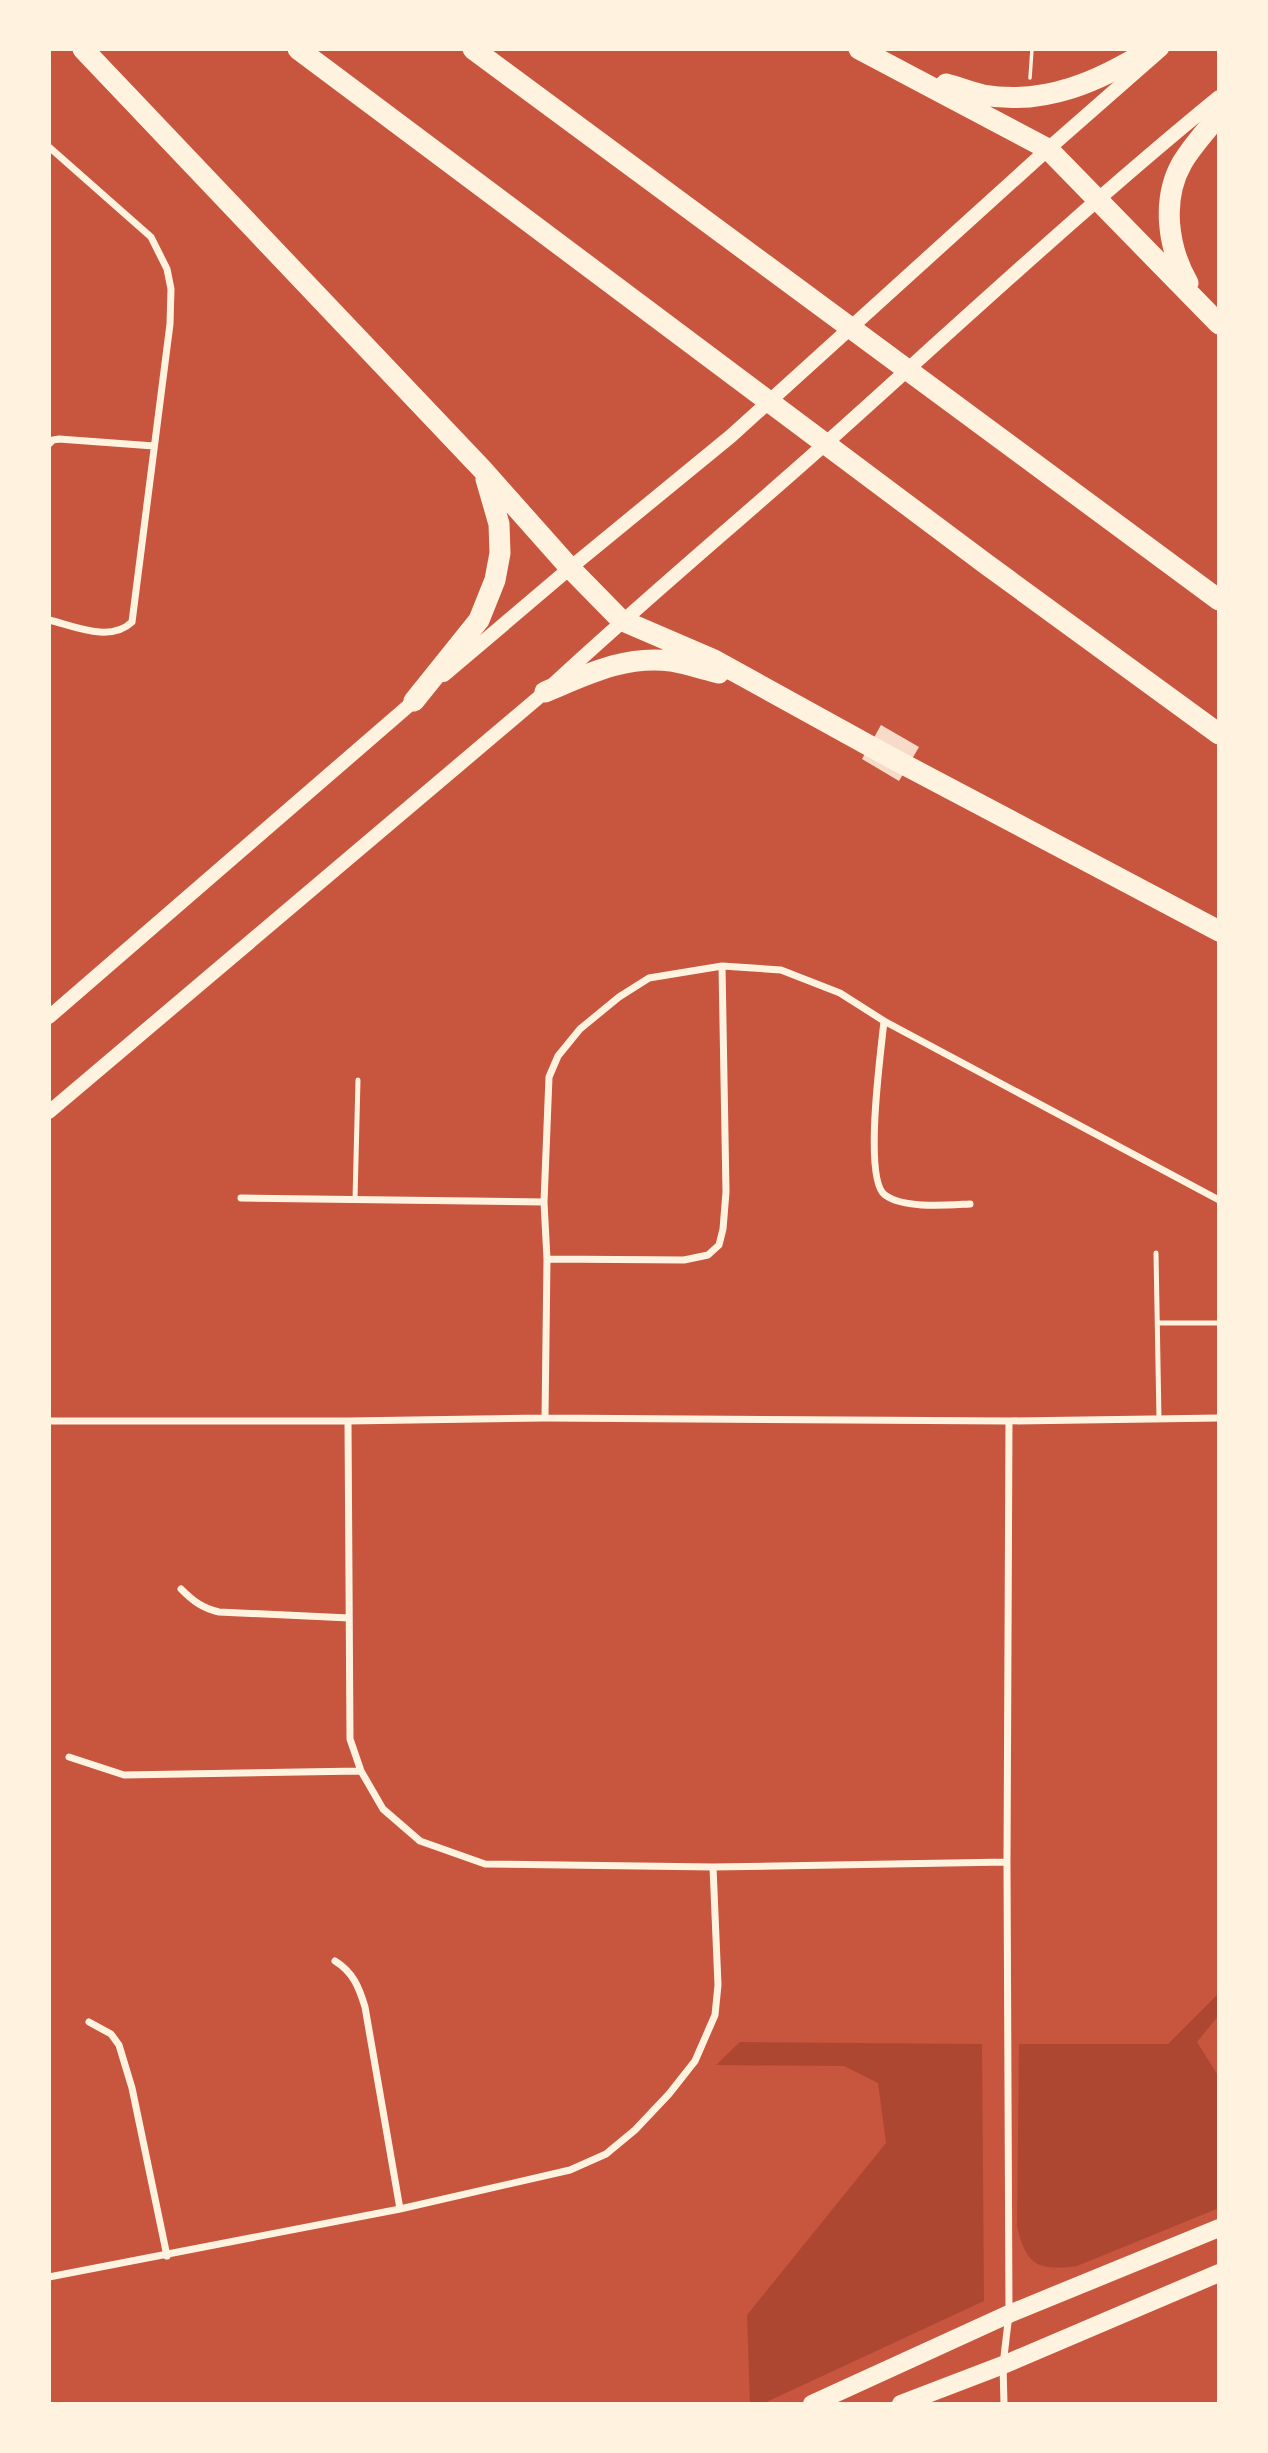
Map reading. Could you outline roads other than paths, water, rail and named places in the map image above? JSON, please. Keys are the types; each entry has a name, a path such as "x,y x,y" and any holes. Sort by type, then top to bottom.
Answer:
{"highway":[{"path":"83,49 482,469 570,568 621,620 714,660 888,756 1219,931"},
{"path":"298,49 986,564 1219,734"},
{"path":"474,49 1219,600"},
{"path":"859,49 1048,149 1219,324"},
{"path":"904,71 982,94 1029,97 1076,88 1101,78 1151,49"},
{"path":"1198,300 1178,266 1169,225 1172,192 1182,163 1219,115"},
{"path":"414,701 479,620 495,580 500,553 499,524 492,494 482,469"},
{"path":"545,692 582,674 610,665 643,660 671,662 752,681"}],"main road":[{"path":"49,1017 570,568 731,436 1162,49"},
{"path":"49,1112 545,692 621,620 777,487 1098,200 1219,97"},
{"path":"812,2404 1009,2314 1219,2228"},
{"path":"901,2404 1003,2365 1219,2273"}],"street":[{"path":"49,147 151,237 167,269 171,289 170,324 132,622 120,631 109,633 49,620"},
{"path":"49,444 59,439 154,446"},
{"path":"547,1259 684,1261 708,1255 719,1245 726,1192 722,966"},
{"path":"545,1418 547,1259 544,1202 549,1077 558,1056 580,1029 619,997 649,978 722,966 781,970 840,993 884,1021 1219,1200"},
{"path":"884,1021 873,1146 877,1185 885,1195 897,1200 922,1205 970,1204"},
{"path":"242,1198 544,1202"},
{"path":"49,1421 545,1418 1009,1421 1219,1418"},
{"path":"348,1421 350,1739 361,1771 383,1809 420,1841 485,1864 713,1867 1007,1862"},
{"path":"1004,2404 1003,2365 1009,2314 1009,1421"},
{"path":"181,1589 193,1601 219,1612 349,1618"},
{"path":"69,1758 124,1775 361,1771"},
{"path":"49,2277 400,2209 570,2170 606,2154 635,2130 695,2061 715,2015 718,1985 713,1867"},
{"path":"335,1961 353,1976 362,1998 400,2209"},
{"path":"89,2022 111,2034 119,2045 132,2088 167,2256"}],"lane":[{"path":"355,1199 358,1080"},
{"path":"1156,1253 1159,1419"},
{"path":"1157,1323 1219,1323"}]}
